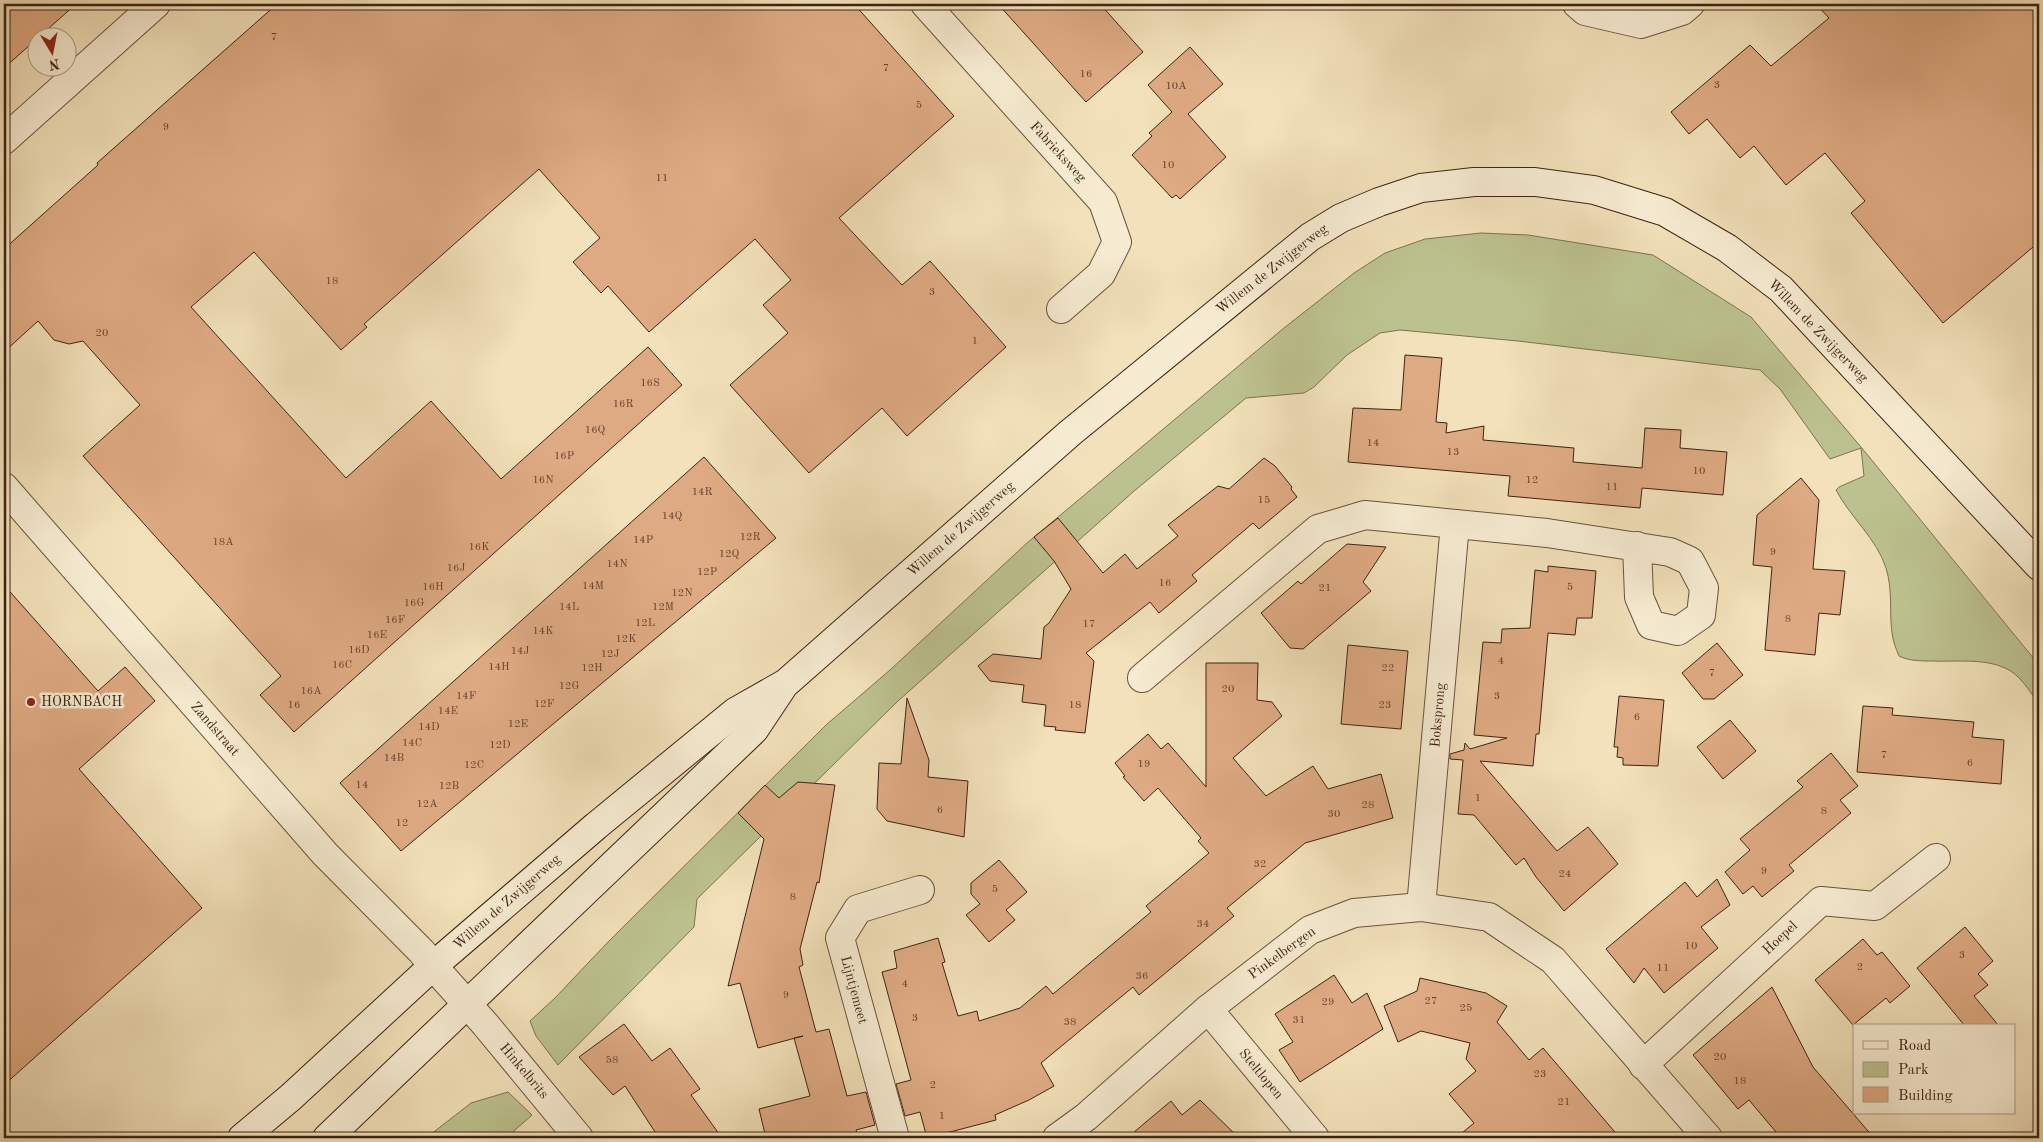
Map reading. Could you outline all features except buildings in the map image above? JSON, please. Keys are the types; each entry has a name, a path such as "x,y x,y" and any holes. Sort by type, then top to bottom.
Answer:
{"street":[{"path":"4,140 156,4"},
{"name":"Fabrieksweg","path":"925,4 1103,202 1117,242 1101,274 1061,309"},
{"path":"1577,4 1585,10 1641,24 1682,11 1690,4"},
{"name":"Willem de Zwijgerweg","path":"242,1138 291,1097 433,966 596,826 735,712 786,683 1070,434 1310,237 1341,218 1379,202 1422,188 1474,182 1535,182 1594,190 1665,212 1727,248 1781,288 2039,566"},
{"name":"Zandstraat","path":"4,486 325,854 407,936 467,1004"},
{"path":"1142,678 1318,529 1365,515 1546,533 1637,546"},
{"name":"Boksprong","path":"1421,907 1455,524"},
{"name":"Willem de Zwijgerweg","path":"327,1138 754,730 786,683"},
{"name":"Hoepel","path":"1643,1064 1821,901 1875,906 1936,858"},
{"name":"Lijntjemeet","path":"895,1138 840,938 858,909 920,890"},
{"name":"Pinkelbergen","path":"1057,1138 1086,1117 1208,1009 1310,930 1354,912 1421,907 1489,917 1553,960 1708,1138"},
{"name":"Hinkelbrits","path":"467,1004 580,1138"},
{"name":"Steltlopen","path":"1208,1009 1315,1138"}],"green space":[{"path":"1481,233 1528,235 1653,255 1751,317 1861,447 2039,665 2039,704 2015,674 1997,665 1969,661 1915,660 1899,656 1892,633 1888,576 1882,557 1836,490 1864,476 1861,448 1830,459 1780,389 1760,370 1518,341 1400,330 1380,333 1347,355 1314,387 1304,393 1246,398 1133,492 898,701 697,899 694,927 558,1065 536,1036 530,1021 826,725 890,670 1027,543 1284,328 1354,273 1385,253 1425,239"},
{"path":"508,1092 532,1115 506,1138 426,1138 471,1103"}],"place":[{"name":"HORNBACH","path":"31,702"}]}
